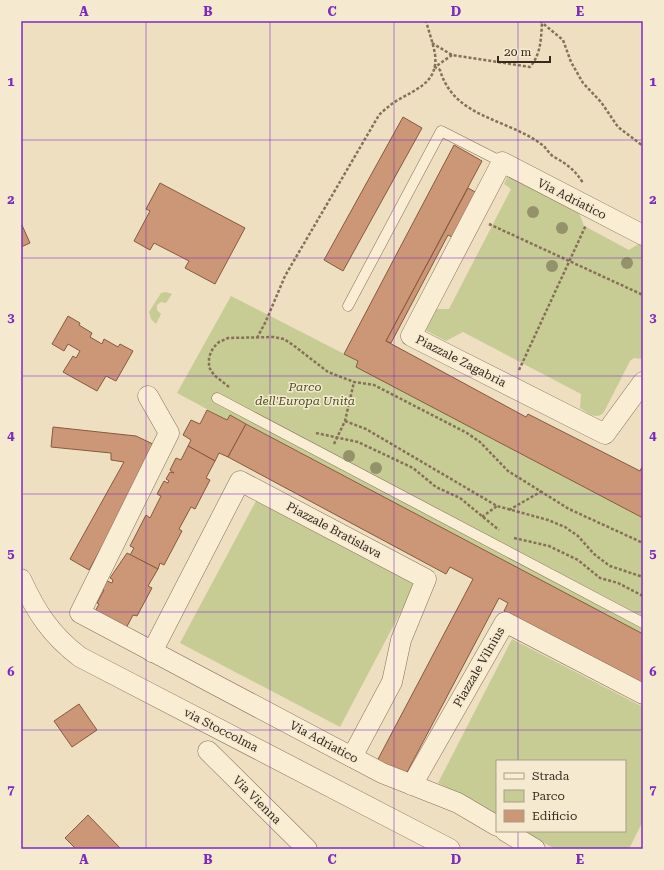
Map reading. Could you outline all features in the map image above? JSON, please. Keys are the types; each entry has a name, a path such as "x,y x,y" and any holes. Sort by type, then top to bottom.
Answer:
{"street":[{"name":"Via Adriatico","path":"502,162 643,235"},
{"name":"Piazzale Zagabria","path":"502,162 411,336 605,434 643,382"},
{"name":"Via Adriatico","path":"148,396 169,433 80,613 382,773 458,803 496,825"},
{"name":"Piazzale Bratislava","path":"152,652 240,481 426,579 401,640 392,682 352,757"},
{"name":"via Stoccolma","path":"21,579 32,602 47,626 80,658 450,849"},
{"name":"Piazzale Vilnius","path":"412,785 505,622 643,694"},
{"name":"Via Vienna","path":"208,751 307,849"},
{"path":"507,832 525,847"}],"lane":[{"path":"348,306 441,131 502,162"},
{"path":"217,398 643,623"}],"path":[{"path":"257,338 285,276 379,115 392,104 425,85 432,76 435,67 435,54 426,21"},
{"path":"432,42 452,55 530,67 537,59 541,44 541,22"},
{"path":"541,22 563,40 571,62 583,84 601,102 618,127 643,146"},
{"path":"435,67 452,55"},
{"path":"435,67 440,70 449,89 464,105 541,143 553,156 562,160 571,167 585,186"},
{"path":"511,386 593,210"},
{"path":"473,217 643,295"},
{"path":"235,392 214,375 209,367 209,357 213,348 219,342 228,338 274,337 284,339 328,372 354,382 374,385 467,433 480,442 508,470 583,516 643,543"},
{"path":"328,456 345,421 354,382"},
{"path":"345,421 366,429 497,506 548,520 565,527 578,536 594,554 610,566 643,577"},
{"path":"309,431 336,439 358,442 413,468 436,487 449,491 460,498 501,531"},
{"path":"509,510 543,491"},
{"path":"482,517 497,506"},
{"path":"507,535 521,541 549,546 578,560 600,578 618,583 643,596"}],"green space":[{"path":"508,175 579,213 584,226 629,250 638,244 643,246 643,359 634,358 630,361 604,412 601,415 595,416 589,414 580,408 581,394 463,332 446,341 425,330 431,309 449,309 511,189 504,184"},
{"path":"166,292 172,294 166,303 161,302 157,305 157,310 161,314 156,324 151,319 149,312 161,293"},
{"name":"Parco dell'Europa Unita","path":"231,296 358,361 356,367 643,518 643,634 230,415 227,420 177,393"},
{"path":"256,501 415,585 340,727 180,643"},
{"path":"512,639 643,707 643,821 629,849 555,849 525,832 626,832 626,760 496,760 496,815 438,783"}],"building":[{"path":"403,117 422,128 343,271 324,260"},
{"path":"454,145 482,161 386,341 526,417 528,414 640,471 643,465 643,518 356,367 358,361 344,354"},
{"path":"160,183 245,228 215,284 185,268 189,261 154,243 150,250 134,241 150,211 146,209"},
{"path":"468,188 477,193 454,238 448,235 391,343 386,341"},
{"path":"21,223 30,243 21,247"},
{"path":"68,316 80,323 79,325 92,333 90,337 102,344 104,339 118,347 120,344 133,351 116,381 106,376 97,391 63,372 73,356 76,358 80,351 68,344 64,351 52,344"},
{"path":"207,410 227,420 230,415 246,424 228,457 219,453 215,461 188,446 191,440 183,435 191,420 200,424"},
{"path":"246,424 643,634 643,684 504,611 508,603 499,598 404,778 376,763 473,579 450,567 446,574 228,457"},
{"path":"53,427 136,436 157,446 89,570 70,559 124,462 111,460 111,453 51,447"},
{"path":"188,446 215,461 206,478 210,480 195,509 191,507 179,529 182,531 164,565 160,563 158,569 130,555 134,548 130,546 146,515 150,518 161,496 157,494 164,481 168,483 169,481 166,479 170,472 174,473 170,470 176,458 181,460"},
{"path":"127,553 158,569 148,586 152,588 137,616 133,615 123,634 92,617 99,604 97,603 104,590 102,590 107,581 112,583 113,580 110,578"},
{"path":"79,704 97,730 72,747 54,721"},
{"path":"88,815 121,849 76,849 65,838"}]}
